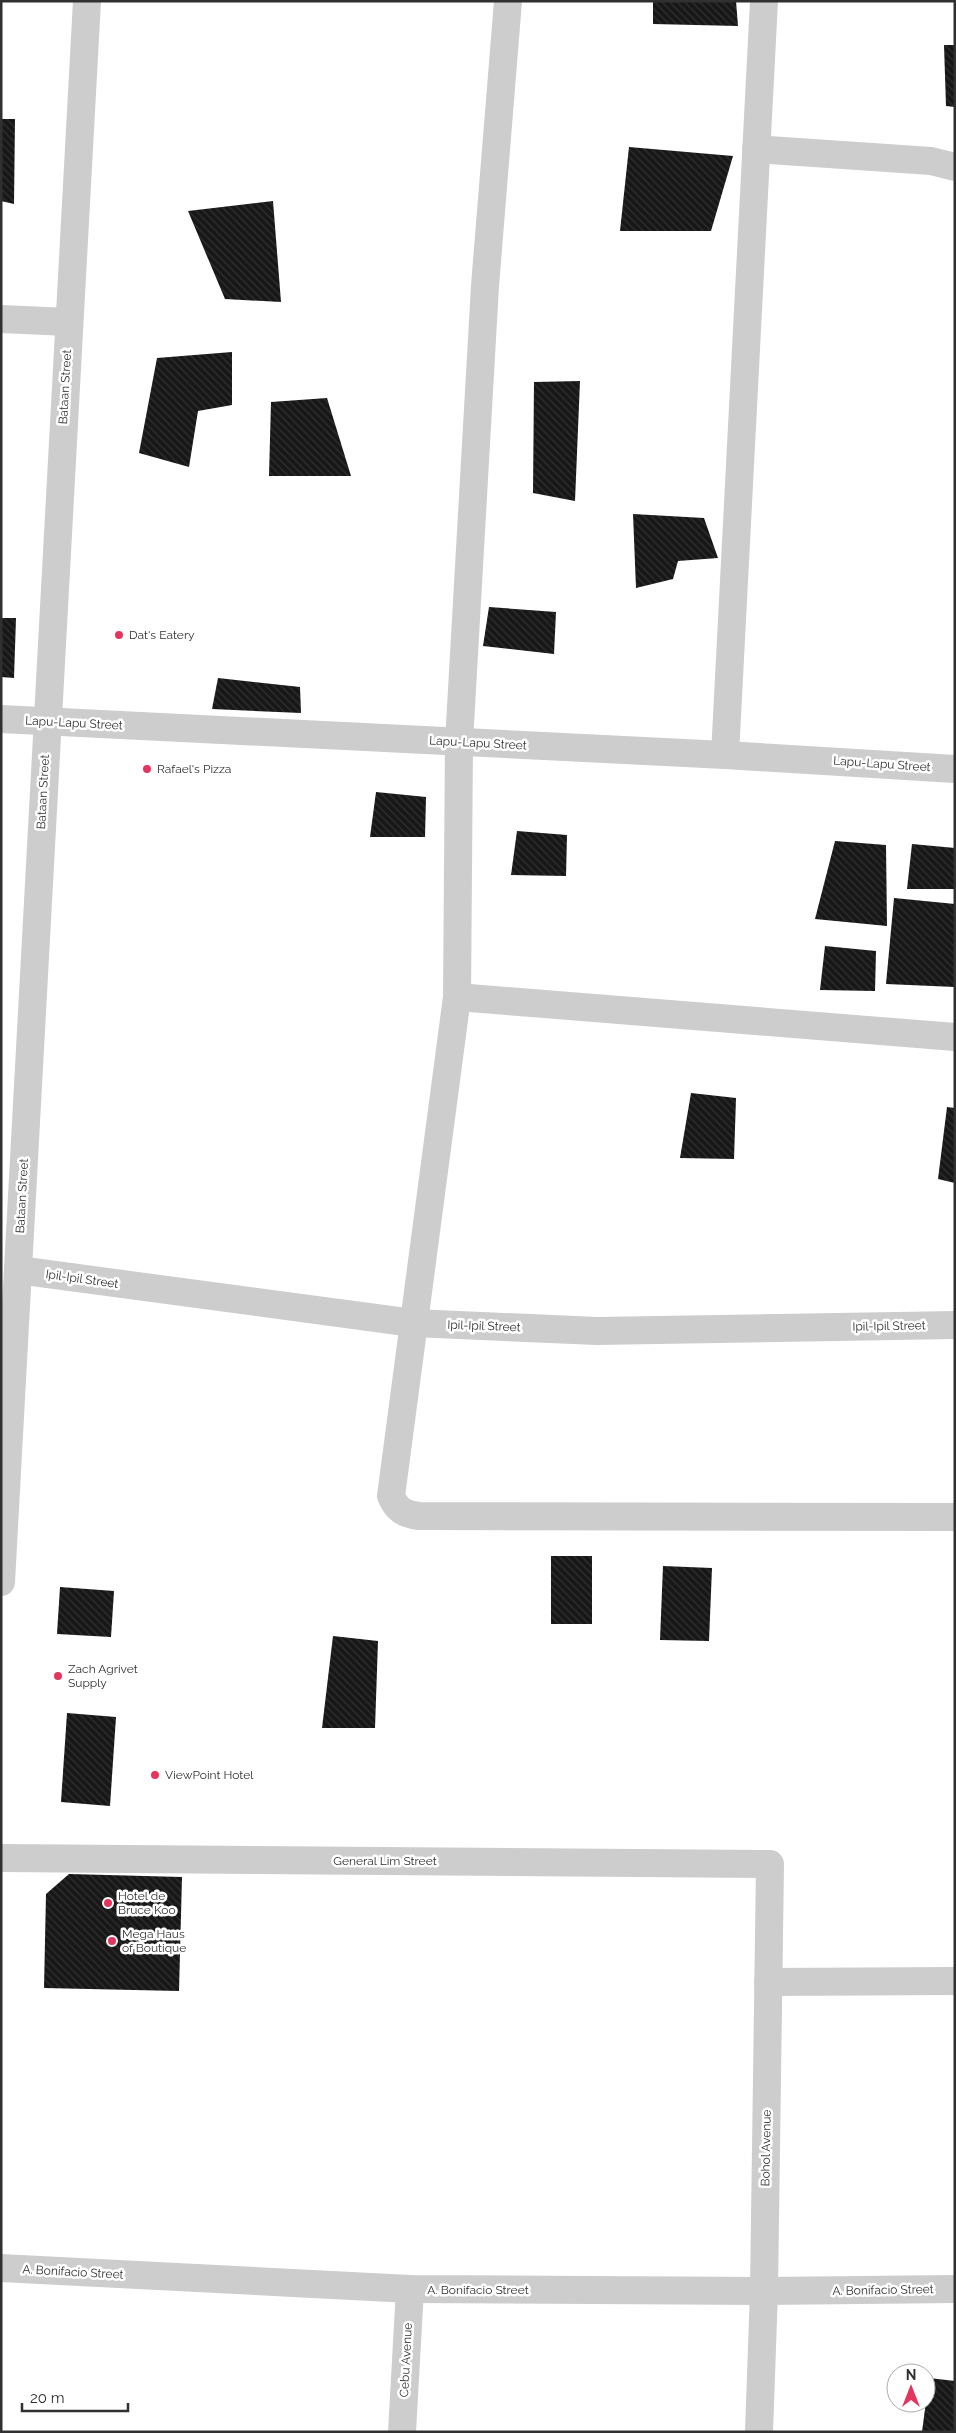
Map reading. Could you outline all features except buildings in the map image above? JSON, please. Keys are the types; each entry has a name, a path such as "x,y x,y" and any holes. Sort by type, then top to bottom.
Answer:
{"street":[{"name":"Bataan Street","path":"1,1582 87,1"},
{"path":"508,1 485,286 459,742 456,996 391,1496 396,1508 406,1514 439,1516 955,1517"},
{"path":"726,755 764,1"},
{"path":"756,149 931,160 955,167"},
{"path":"1,319 69,322"},
{"name":"Lapu-Lapu Street","path":"1,719 726,755 955,769"},
{"path":"456,996 955,1037"},
{"name":"Ipil-Ipil Street","path":"18,1270 413,1323 598,1331 955,1325"},
{"name":"General Lim Street","path":"1,1858 770,1864"},
{"name":"Bohol Avenue","path":"759,2432 764,2291 770,1864"},
{"path":"768,1982 955,1981"},
{"name":"A. Bonifacio Street","path":"1,2268 410,2289 764,2291 955,2289"},
{"name":"Cebu Avenue","path":"402,2432 410,2289"}],"place":[{"name":"Dat's Eatery","path":"119,635"},
{"name":"Rafael's Pizza","path":"147,769"},
{"name":"Zach Agrivet Supply","path":"58,1676"},
{"name":"ViewPoint Hotel","path":"155,1775"},
{"name":"Hotel de Bruce Koo","path":"108,1903"},
{"name":"Mega Haus of Boutique","path":"112,1941"}]}
